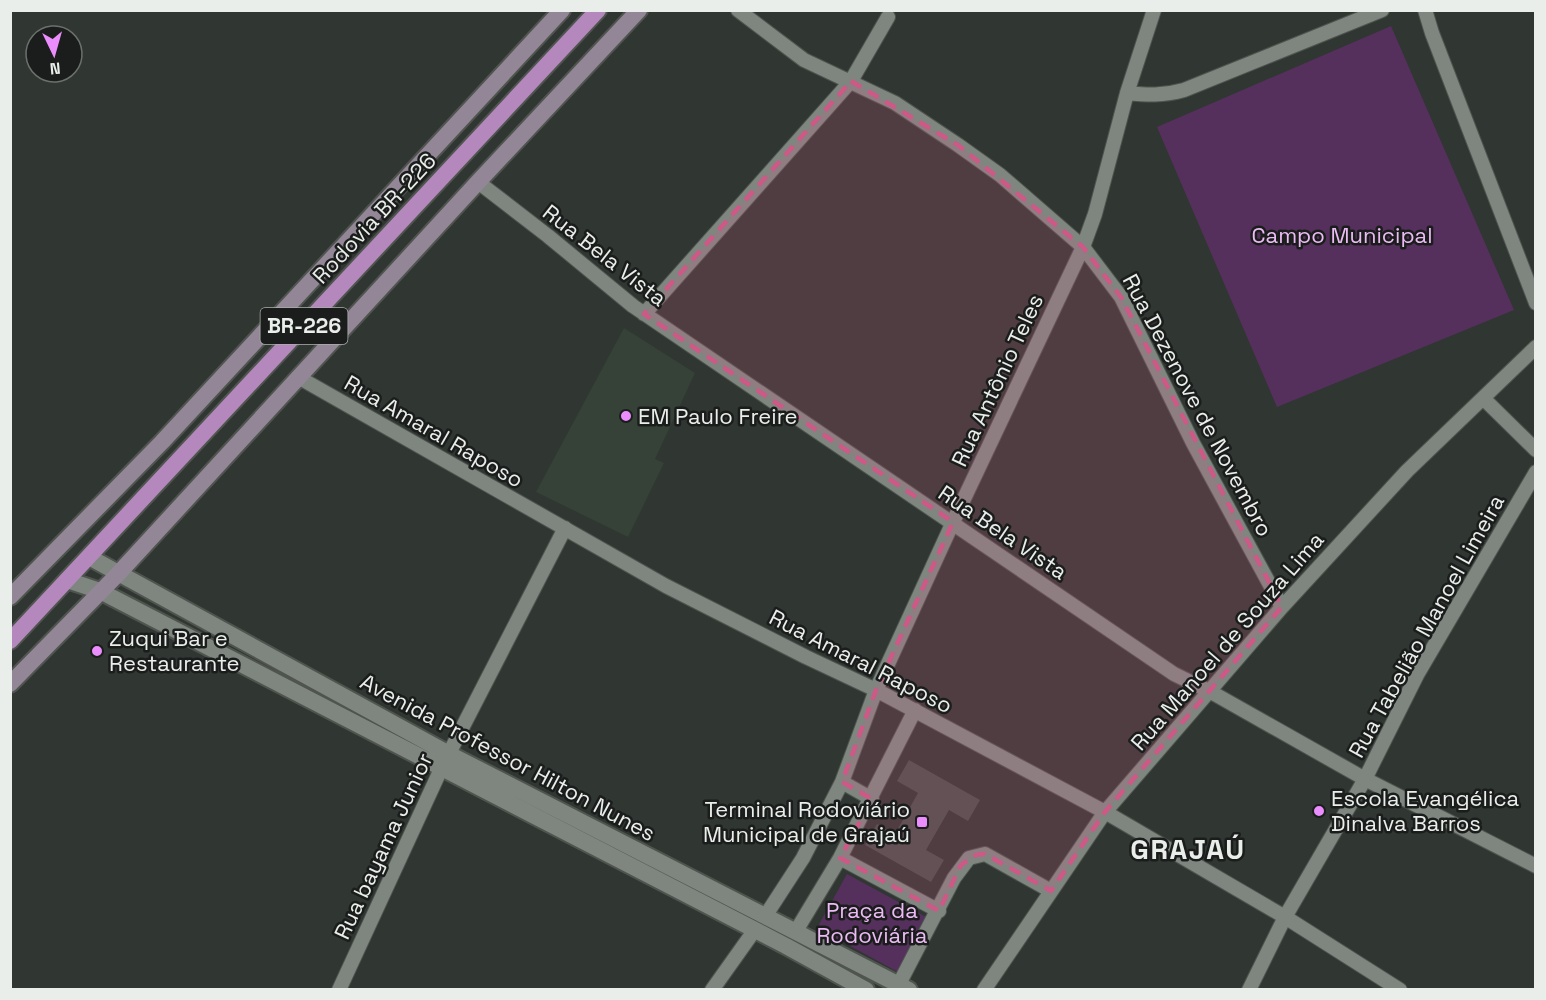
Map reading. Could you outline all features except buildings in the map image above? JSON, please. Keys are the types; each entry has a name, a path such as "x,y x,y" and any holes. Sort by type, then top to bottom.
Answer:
{"highway":[{"name":"Rodovia BR-226","path":"10,641 598,10"}],"main road":[{"path":"10,597 162,442 562,10"},
{"path":"10,684 118,574 639,10"}],"street":[{"name":"Rua Dezenove de Novembro","path":"738,10 804,60 895,103 958,145 1000,175 1083,246 1121,297 1193,443 1282,607"},
{"name":"Rua Antônio Teles","path":"766,915 803,858 842,782 876,690 1083,246 1095,214 1126,93 1154,10"},
{"path":"1126,93 1150,96 1184,90 1382,10"},
{"path":"1425,10 1536,303"},
{"path":"644,314 850,81 888,17"},
{"name":"Rua Bela Vista","path":"478,183 549,236 644,314 1174,674 1211,692 1365,779 1536,866"},
{"name":"Rua Manoel de Souza Lima","path":"984,990 1105,812 1211,692 1282,607 1407,471 1536,347"},
{"name":"Rua Amaral Raposo","path":"298,377 666,586 915,710 1105,812 1285,917 1400,990"},
{"path":"1484,399 1536,450"},
{"name":"Rua Tabelião Manoel Limeira","path":"1249,990 1285,917 1365,779 1417,675 1536,472"},
{"name":"Rua bayama Junior","path":"339,990 445,761 565,528"},
{"name":"Avenida Professor Hilton Nunes","path":"89,557 445,761 866,990"},
{"name":"Avenida Professor Hilton Nunes","path":"67,580 100,591 445,761 766,915 902,988"},
{"path":"786,946 840,858 872,799 915,710"},
{"path":"842,782 872,799"},
{"path":"902,988 961,866 969,858 985,854 1050,891"},
{"path":"840,858 939,911"},
{"path":"712,990 766,915"}],"highlighted area":[{"path":"851,81 958,145 1083,247 1121,297 1282,607 1105,812 1051,891 985,854 976,855 961,865 939,911 840,858 872,799 842,782 876,690 953,522 644,314"}],"shaded area":[{"name":"EM Paulo Freire","path":"624,328 695,373 655,459 664,463 628,537 536,492"}],"green space":[{"name":"Campo Municipal","path":"1391,26 1514,310 1277,407 1157,127"},
{"name":"Praça da Rodoviária","path":"847,874 928,918 898,972 817,928"}],"place":[{"name":"EM Paulo Freire","path":"626,416"},
{"name":"Zuqui Bar e Restaurante","path":"97,651"},
{"name":"Escola Evangélica Dinalva Barros","path":"1319,811"},
{"name":"Terminal Rodoviário Municipal de Grajaú","path":"922,822"}],"district":[{"name":"GRAJAÚ","path":"1188,849"}]}
